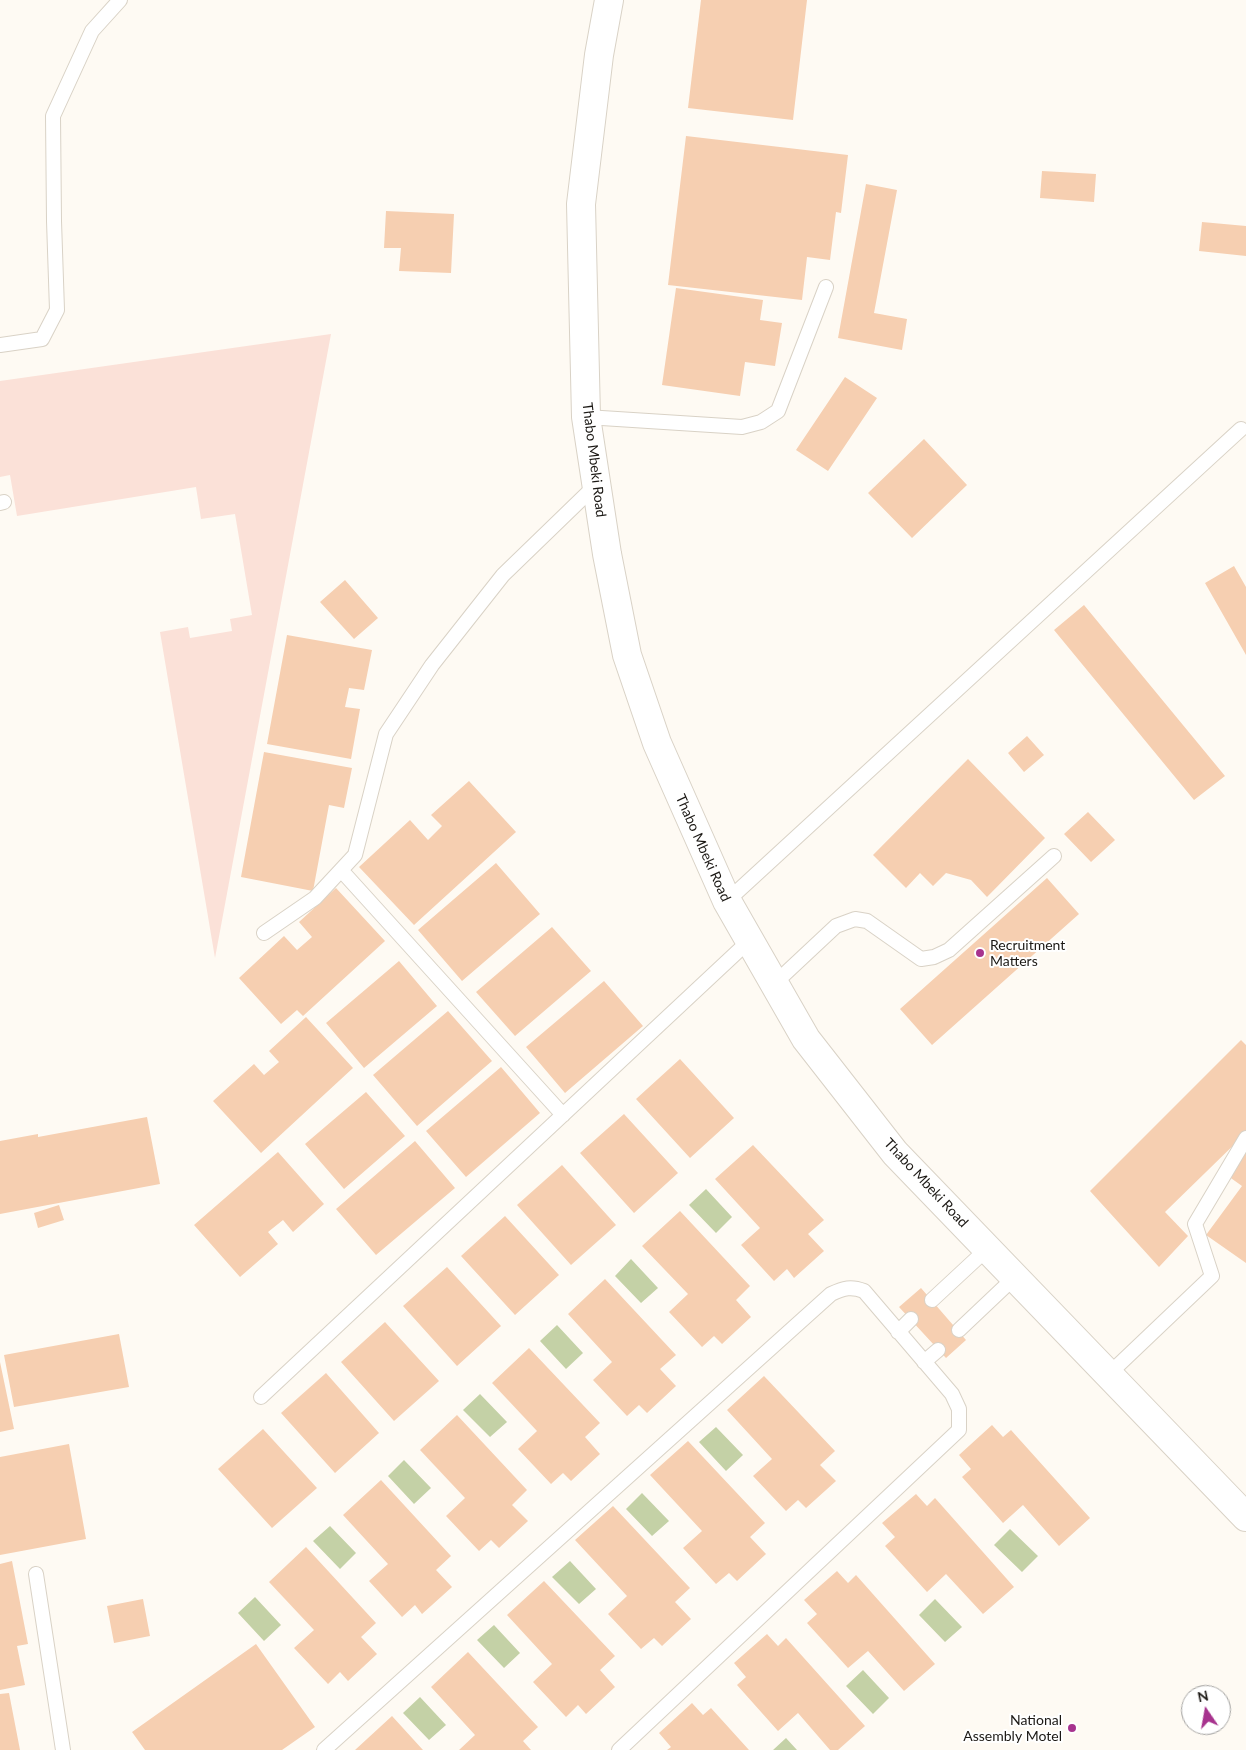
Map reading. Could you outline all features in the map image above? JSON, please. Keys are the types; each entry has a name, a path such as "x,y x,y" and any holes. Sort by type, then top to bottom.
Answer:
{"main road":[{"name":"Thabo Mbeki Road","path":"609,0 599,54 581,204 586,417 607,554 627,655 657,743 727,901 806,1039 895,1153 1246,1517"}],"lane":[{"path":"0,345 42,339 57,310 52,116 92,31 120,0"},
{"path":"586,417 742,427 761,422 778,412 826,287"},
{"path":"727,901 1241,429"},
{"path":"264,933 315,898 355,854 386,734 432,665 503,575 597,484"},
{"path":"774,984 836,926 855,919 867,921 920,959 934,957 950,950 1054,856"},
{"path":"341,870 563,1115"},
{"path":"261,1397 750,940"},
{"path":"1109,1374 1212,1276 1195,1224 1246,1138"},
{"path":"932,1300 987,1249"},
{"path":"959,1330 1015,1277"},
{"path":"324,1750 831,1294 844,1288 854,1287 864,1291 952,1394 959,1409 959,1430 620,1750"},
{"path":"898,1332 911,1319"},
{"path":"924,1362 938,1350"},
{"path":"36,1574 63,1750"}],"shaded area":[{"path":"331,334 215,958 160,632 188,627 190,638 232,631 230,619 252,615 235,514 201,519 196,487 17,516 10,475 0,477 0,381"},
{"path":"706,1189 732,1217 716,1233 689,1205"},
{"path":"631,1259 658,1288 641,1303 615,1276"},
{"path":"557,1325 583,1353 566,1369 540,1341"},
{"path":"480,1394 507,1422 490,1437 463,1410"},
{"path":"716,1427 743,1455 726,1471 699,1442"},
{"path":"404,1460 431,1488 414,1504 388,1476"},
{"path":"642,1493 669,1521 652,1536 626,1509"},
{"path":"330,1526 356,1553 340,1569 313,1541"},
{"path":"1010,1529 1038,1556 1022,1572 994,1545"},
{"path":"570,1561 596,1589 579,1604 552,1577"},
{"path":"255,1597 281,1625 264,1641 238,1613"},
{"path":"935,1599 962,1627 945,1642 919,1615"},
{"path":"494,1625 520,1653 504,1668 477,1640"},
{"path":"863,1670 889,1698 873,1714 846,1686"},
{"path":"420,1697 446,1725 429,1740 403,1713"},
{"path":"786,1738 797,1750 773,1750"}],"building":[{"path":"701,0 807,0 793,120 688,108"},
{"path":"686,136 848,155 841,213 836,212 830,260 807,257 802,300 668,285"},
{"path":"1042,171 1096,174 1094,202 1040,198"},
{"path":"866,184 897,190 874,313 907,319 902,350 838,338"},
{"path":"386,211 454,214 451,273 399,271 401,248 384,248"},
{"path":"1202,222 1246,226 1246,256 1199,251"},
{"path":"676,288 763,300 760,320 782,323 775,366 745,362 740,396 662,385"},
{"path":"845,377 877,398 828,471 796,450"},
{"path":"924,439 967,485 912,538 868,493"},
{"path":"1234,566 1246,587 1246,655 1205,583"},
{"path":"345,580 378,618 354,639 320,602"},
{"path":"1084,605 1225,776 1194,800 1054,630"},
{"path":"287,635 372,650 364,690 349,688 345,707 360,709 351,759 267,744"},
{"path":"1027,736 1044,755 1024,772 1008,753"},
{"path":"264,752 352,768 344,808 329,805 313,891 241,877"},
{"path":"968,759 1045,838 987,897 971,880 946,873 933,886 920,873 906,888 873,855"},
{"path":"469,781 516,832 414,925 359,867 410,820 428,840 442,826 431,815"},
{"path":"1088,812 1115,840 1091,862 1064,834"},
{"path":"496,863 540,914 462,981 418,930"},
{"path":"1047,878 1079,914 932,1045 900,1009"},
{"path":"336,888 385,941 303,1016 297,1010 281,1024 239,978 284,936 297,950 312,937 299,922"},
{"path":"552,927 591,971 515,1036 476,992"},
{"path":"399,961 437,1006 364,1068 326,1023"},
{"path":"604,981 643,1026 565,1093 526,1047"},
{"path":"448,1011 492,1061 417,1126 373,1075"},
{"path":"306,1017 353,1068 261,1153 213,1101 254,1064 264,1075 279,1062 269,1051"},
{"path":"1241,1040 1246,1045 1246,1133 1165,1212 1188,1236 1159,1267 1090,1191"},
{"path":"680,1059 734,1118 690,1158 636,1099"},
{"path":"501,1067 540,1113 466,1177 426,1131"},
{"path":"366,1092 405,1136 344,1189 305,1144"},
{"path":"624,1114 678,1173 634,1213 580,1153"},
{"path":"147,1117 160,1184 0,1214 0,1141 38,1134 38,1137"},
{"path":"415,1141 455,1188 376,1255 336,1209"},
{"path":"1246,1143 1246,1263 1206,1235 1242,1186 1228,1176"},
{"path":"753,1145 824,1220 808,1234 824,1251 794,1278 787,1269 774,1281 741,1245 760,1228 715,1179"},
{"path":"278,1152 324,1204 293,1232 283,1220 268,1232 278,1244 240,1277 194,1225"},
{"path":"562,1165 616,1225 571,1265 517,1205"},
{"path":"59,1205 64,1220 38,1228 34,1213"},
{"path":"680,1211 750,1286 736,1300 751,1317 722,1344 714,1336 702,1347 669,1312 688,1294 642,1246"},
{"path":"505,1216 559,1275 515,1315 461,1256"},
{"path":"447,1267 501,1326 457,1366 403,1306"},
{"path":"605,1279 676,1355 660,1369 676,1386 647,1413 639,1405 627,1416 593,1380 612,1362 568,1314"},
{"path":"921,1288 966,1340 946,1358 899,1307"},
{"path":"385,1322 439,1381 394,1421 341,1362"},
{"path":"119,1334 129,1387 14,1407 4,1355"},
{"path":"529,1348 600,1423 585,1437 600,1454 571,1481 563,1473 551,1484 518,1449 537,1431 492,1383"},
{"path":"0,1362 14,1429 0,1432"},
{"path":"326,1373 379,1433 335,1473 281,1413"},
{"path":"764,1376 835,1451 820,1465 836,1481 806,1508 798,1500 786,1511 753,1476 772,1459 727,1410"},
{"path":"457,1415 527,1490 512,1505 528,1521 499,1548 491,1540 479,1551 446,1516 465,1498 420,1450"},
{"path":"992,1425 1003,1437 1011,1430 1090,1518 1059,1546 1023,1505 1003,1523 962,1477 971,1469 959,1455"},
{"path":"263,1429 317,1488 272,1528 218,1469"},
{"path":"688,1441 765,1523 750,1537 766,1554 737,1581 729,1573 716,1584 683,1548 702,1531 650,1475"},
{"path":"69,1444 86,1539 0,1555 0,1457"},
{"path":"381,1480 451,1556 436,1570 452,1587 422,1614 415,1605 402,1617 369,1581 388,1564 343,1515"},
{"path":"916,1494 927,1506 935,1498 1014,1587 983,1614 946,1574 927,1592 885,1546 895,1537 882,1523"},
{"path":"613,1506 690,1588 675,1602 691,1619 662,1646 654,1638 641,1649 608,1614 627,1596 575,1540"},
{"path":"306,1547 376,1623 361,1637 377,1654 348,1681 340,1672 328,1684 294,1648 314,1630 269,1582"},
{"path":"12,1561 28,1644 17,1646 25,1685 0,1690 0,1564"},
{"path":"837,1571 848,1583 856,1575 935,1664 904,1691 868,1651 848,1668 807,1623 817,1614 804,1600"},
{"path":"544,1581 615,1656 600,1670 615,1687 586,1714 578,1705 566,1717 533,1682 552,1664 507,1615"},
{"path":"143,1599 150,1636 114,1643 107,1606"},
{"path":"767,1634 778,1646 786,1638 865,1726 838,1750 830,1750 798,1713 778,1731 737,1685 746,1677 734,1663"},
{"path":"256,1644 315,1727 282,1750 145,1750 132,1732"},
{"path":"468,1652 538,1727 523,1741 531,1750 459,1750 475,1735 431,1687"},
{"path":"9,1693 20,1750 0,1750 0,1694"},
{"path":"692,1703 703,1715 711,1708 749,1750 667,1750 671,1747 659,1733"},
{"path":"392,1716 423,1750 355,1750"}],"place":[{"name":"Recruitment Matters","path":"980,953"},
{"name":"National Assembly Motel","path":"1072,1728"}]}
